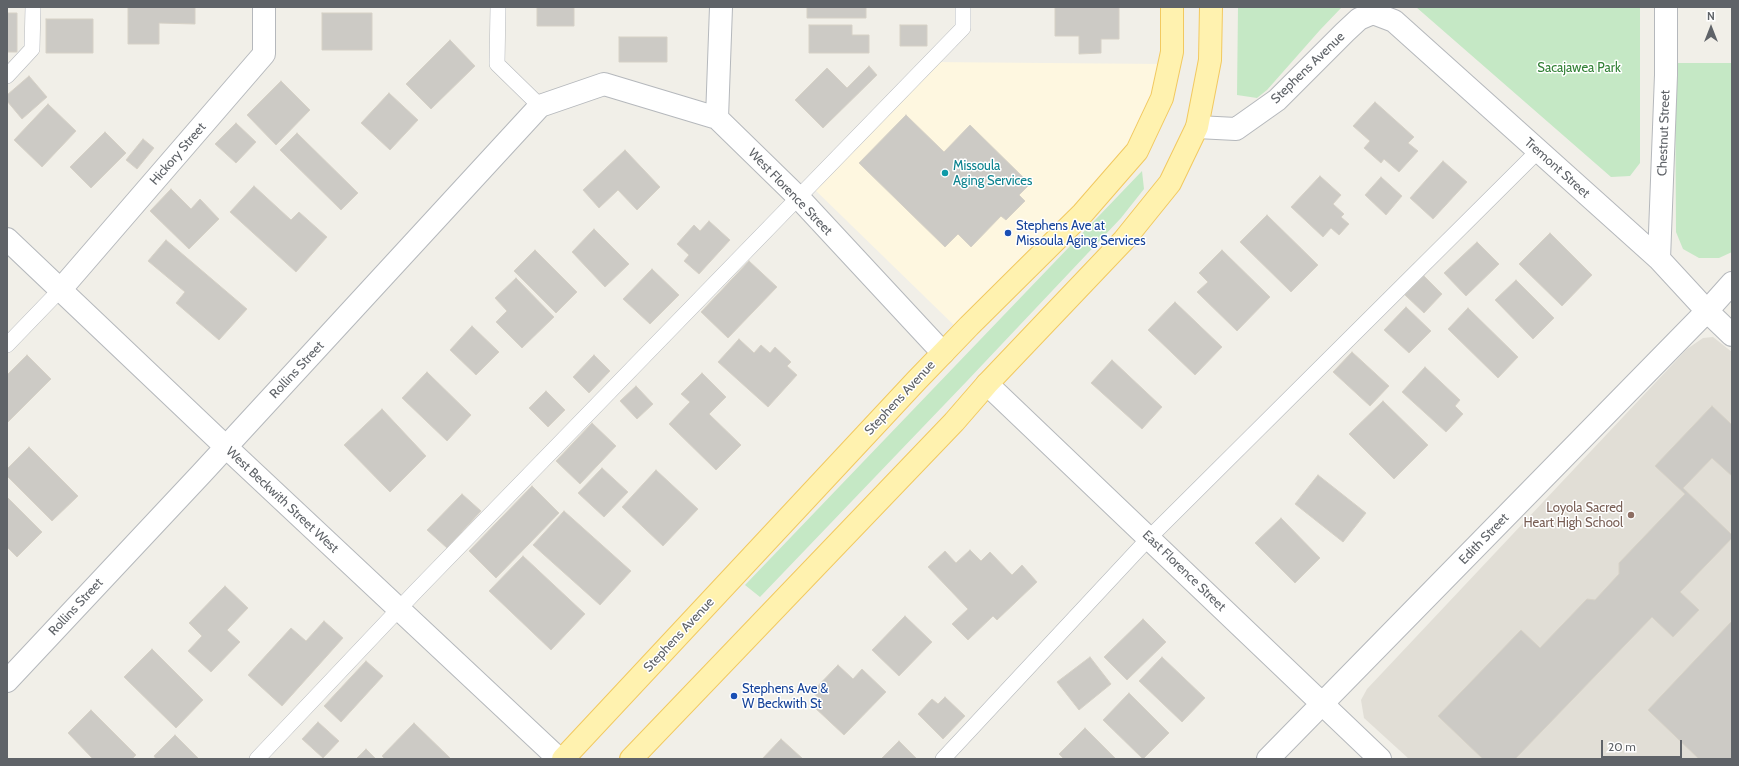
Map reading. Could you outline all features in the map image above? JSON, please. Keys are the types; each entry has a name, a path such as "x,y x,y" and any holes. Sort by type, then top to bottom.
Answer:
{"main road":[{"name":"Stephens Avenue","path":"563,759 942,353 1083,213 1137,151 1162,98 1172,52 1172,7"},
{"path":"631,759 954,422 1124,240 1170,183 1197,127 1210,60 1210,7"}],"street":[{"name":"Hickory Street","path":"60,289 264,54 264,7"},
{"path":"717,118 721,7"},
{"name":"Chestnut Street","path":"1659,259 1666,83 1666,7"},
{"name":"Stephens Avenue","path":"1197,127 1236,129 1277,100 1359,19 1373,12"},
{"name":"Tremont Street","path":"1373,12 1394,21 1659,259 1707,311 1732,335"},
{"name":"Rollins Street","path":"7,681 226,447 540,106 604,84"},
{"name":"West Florence Street","path":"604,84 717,118 798,197 942,353"},
{"name":"West Beckwith Street West","path":"7,239 226,447 559,759"},
{"name":"Edith Street","path":"1268,759 1707,311 1732,283"},
{"name":"East Florence Street","path":"988,384 1380,759"}],"lane":[{"path":"7,76 32,49 33,7"},
{"path":"498,7 497,64 540,106"},
{"path":"257,759 399,609 963,28 963,7"},
{"path":"943,759 1149,538 1538,151"},
{"path":"7,345 60,289"}],"shaded area":[{"path":"930,62 1163,64 1145,137 962,333 810,185"},
{"name":"Loyola Sacred Heart High School","path":"1713,337 1732,352 1732,759 1409,759 1364,718 1361,700 1367,689 1687,349 1703,338"}],"green space":[{"path":"1238,7 1342,7 1267,90 1257,98 1237,95"},
{"name":"Sacajawea Park","path":"1416,7 1640,7 1640,163 1630,176 1611,177"},
{"path":"1675,63 1732,63 1732,252 1719,258 1699,258 1683,249 1676,232"},
{"path":"1142,171 1144,189 1121,218 760,597 745,585"}],"building":[{"path":"128,7 195,7 195,24 159,23 159,44 128,44"},
{"path":"537,7 574,7 574,26 537,26"},
{"path":"807,7 866,7 866,18 807,18"},
{"path":"1055,7 1119,7 1119,39 1101,39 1101,53 1079,54 1079,36 1055,36"},
{"path":"7,13 17,13 17,52 7,52"},
{"path":"322,13 372,13 372,50 322,50"},
{"path":"46,19 93,19 93,53 46,53"},
{"path":"809,25 852,25 852,35 869,35 869,53 809,53"},
{"path":"900,25 927,25 927,46 900,46"},
{"path":"619,37 667,37 667,62 619,62"},
{"path":"450,40 475,66 431,109 406,84"},
{"path":"869,66 877,75 823,128 795,100 827,68 847,88"},
{"path":"29,76 47,97 22,119 7,101 7,95"},
{"path":"281,81 310,110 276,145 247,115"},
{"path":"389,93 418,120 390,150 361,123"},
{"path":"1375,102 1414,137 1408,143 1418,151 1399,172 1384,159 1381,163 1364,148 1370,141 1353,126"},
{"path":"48,104 76,131 42,167 14,140"},
{"name":"Missoula Aging Services","path":"906,115 944,152 970,125 1030,184 1019,195 1025,201 1006,220 1001,216 971,247 958,234 945,247 859,163"},
{"path":"236,123 256,142 236,163 215,144"},
{"path":"105,132 126,153 91,188 70,167"},
{"path":"297,133 358,193 341,210 280,150"},
{"path":"143,139 154,148 137,169 126,160"},
{"path":"625,150 660,187 637,210 618,190 599,208 583,190"},
{"path":"1443,161 1467,182 1433,219 1410,198"},
{"path":"1320,176 1341,195 1333,204 1344,214 1341,217 1349,224 1339,235 1331,228 1323,237 1291,207"},
{"path":"1381,177 1402,196 1386,215 1365,195"},
{"path":"254,186 291,220 299,212 327,237 296,272 230,212"},
{"path":"171,189 191,209 200,199 219,219 189,249 150,211"},
{"path":"1267,215 1318,265 1291,292 1240,242"},
{"path":"709,221 730,240 699,274 684,261 689,255 677,244 694,225 700,231"},
{"path":"594,229 629,264 605,287 572,252"},
{"path":"1550,233 1592,275 1562,306 1519,264"},
{"path":"166,240 247,309 219,340 176,303 185,292 148,261"},
{"path":"1477,242 1499,264 1466,296 1444,273"},
{"path":"535,250 577,292 556,313 514,271"},
{"path":"1222,250 1270,297 1237,331 1197,292 1208,282 1199,273"},
{"path":"749,261 777,287 728,338 701,312"},
{"path":"652,269 679,295 650,324 623,299"},
{"path":"1424,276 1442,294 1424,313 1405,295"},
{"path":"516,278 554,317 522,348 496,322 507,311 495,298"},
{"path":"1516,280 1554,318 1533,339 1495,300"},
{"path":"1175,302 1222,347 1195,375 1148,330"},
{"path":"1406,307 1431,331 1409,353 1384,330"},
{"path":"1468,308 1518,357 1498,378 1448,329"},
{"path":"472,326 499,352 476,375 450,350"},
{"path":"739,339 754,353 761,345 770,353 775,347 791,362 787,366 797,375 768,407 718,362"},
{"path":"1352,352 1389,386 1370,406 1333,372"},
{"path":"27,355 51,379 7,423 7,375"},
{"path":"594,355 610,371 589,393 573,377"},
{"path":"1112,360 1162,407 1142,429 1091,383"},
{"path":"1425,367 1460,400 1455,406 1463,414 1446,432 1402,392"},
{"path":"427,372 471,415 447,441 402,398"},
{"path":"702,373 726,397 709,414 741,445 716,470 669,424 690,402 681,394"},
{"path":"636,386 653,404 637,419 620,401"},
{"path":"546,391 565,410 548,427 529,408"},
{"path":"1383,401 1428,445 1394,479 1349,434"},
{"path":"1712,406 1732,425 1732,476 1712,458 1683,488 1732,535 1732,538 1680,592 1699,610 1673,637 1652,617 1515,759 1483,759 1438,716 1521,630 1540,648 1587,599 1595,600 1619,574 1619,563 1685,494 1655,466"},
{"path":"382,409 426,456 390,492 344,445"},
{"path":"592,423 616,446 580,484 556,461"},
{"path":"29,447 78,496 52,521 7,476 7,469"},
{"path":"602,468 628,492 604,517 578,493"},
{"path":"656,470 698,509 663,546 622,507"},
{"path":"1318,475 1366,513 1343,542 1295,504"},
{"path":"532,486 559,513 496,578 469,551"},
{"path":"462,494 481,511 447,548 427,530"},
{"path":"7,497 42,532 17,557 7,547"},
{"path":"564,511 631,571 600,605 533,545"},
{"path":"1281,518 1320,558 1295,583 1255,543"},
{"path":"970,550 981,561 990,552 1012,575 1022,565 1037,582 997,620 993,616 968,640 952,624 968,609 928,567 945,551 956,563"},
{"path":"523,556 585,614 551,650 489,591"},
{"path":"225,586 248,608 227,630 240,642 211,672 188,651 202,636 189,623"},
{"path":"905,616 932,642 899,676 872,650"},
{"path":"1143,619 1166,642 1127,680 1104,657"},
{"path":"324,621 343,638 282,706 248,675 291,628 306,641"},
{"path":"1732,621 1732,759 1699,759 1648,710"},
{"path":"152,649 203,700 176,728 124,677"},
{"path":"1090,657 1111,684 1079,710 1057,682"},
{"path":"1162,657 1205,698 1182,722 1139,681"},
{"path":"366,661 383,676 341,722 324,706"},
{"path":"838,665 853,679 862,669 886,692 844,735 813,706 820,699 812,692"},
{"path":"1129,693 1169,733 1143,759 1103,720"},
{"path":"945,697 965,716 943,739 918,714 932,699 938,704"},
{"path":"91,710 136,755 132,759 93,759 68,733"},
{"path":"318,722 339,741 323,758 302,739"},
{"path":"414,723 451,759 385,759 382,756"},
{"path":"1085,728 1116,759 1064,759 1059,754"},
{"path":"175,735 199,759 156,759 154,756"},
{"path":"781,739 803,759 762,759"},
{"path":"899,741 917,759 882,758"},
{"path":"366,749 376,759 356,759"}],"place":[{"name":"Missoula Aging Services","path":"945,173"},
{"name":"Stephens Ave at Missoula Aging Services","path":"1008,233"},
{"name":"Loyola Sacred Heart High School","path":"1631,515"},
{"name":"Stephens Ave & W Beckwith St","path":"734,696"}]}
